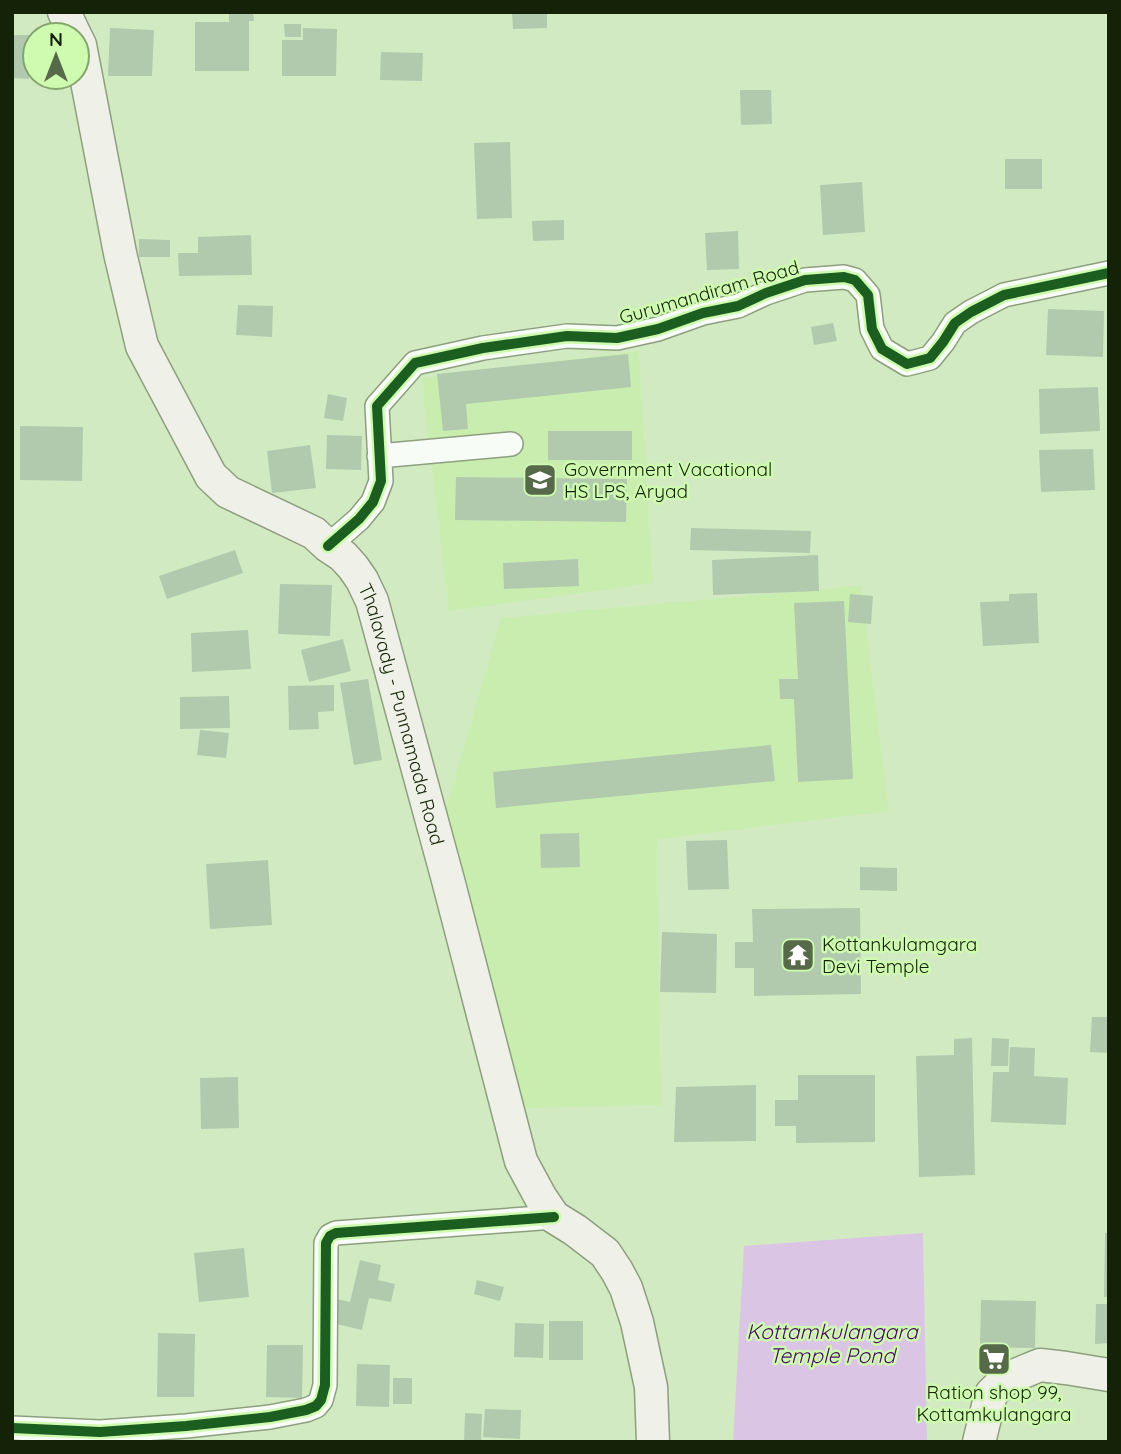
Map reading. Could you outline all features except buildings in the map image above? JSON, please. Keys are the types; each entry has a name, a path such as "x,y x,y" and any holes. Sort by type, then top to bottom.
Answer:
{"main road":[{"name":"Thalavady - Punnamada Road","path":"89,91 120,254 142,346 211,476 228,492 314,533 353,567 372,601 521,1161 554,1217 605,1253 626,1288 637,1322 651,1387 653,1442"},
{"path":"979,1442 991,1394 1006,1379 1040,1365 1109,1375"}],"street":[{"name":"Gurumandiram Road","path":"328,546 359,519 373,502 381,481 377,406 415,363 483,348 567,336 617,338 703,313 738,306 765,293 805,280 844,277 855,280 868,295 872,328 882,349 907,364 930,358 955,323 1004,295 1109,273"},
{"path":"379,456 511,444"},
{"path":"12,1428 100,1432 270,1417 312,1409 319,1403 325,1385 326,1242 330,1236 336,1233 554,1217"}],"shaded area":[{"name":"Government Vacational HS LPS, Aryad","path":"639,351 653,583 449,611 421,378"},
{"path":"861,586 889,811 657,839 661,1105 525,1108 443,819 501,618"}],"water":[{"name":"Kottamkulangara Temple Pond","path":"923,1233 927,1442 733,1442 744,1246"}],"cycle path":[{"path":"328,546 359,519 373,502 381,481 377,406 415,363 483,348 567,336 617,338 658,329 703,313 738,306 805,280 844,277 855,280 868,295 872,329 882,349 907,364 930,358 955,323 1004,295 1109,273"},
{"path":"12,1428 100,1432 186,1426 270,1417 306,1410 316,1406 321,1400 325,1385 326,1243 330,1236 336,1233 554,1217"}],"place":[{"name":"Government Vacational HS LPS, Aryad","path":"540,480"},
{"name":"Kottankulamgara Devi Temple","path":"798,955"},
{"name":"Ration shop 99, Kottamkulangara","path":"994,1359"}]}
